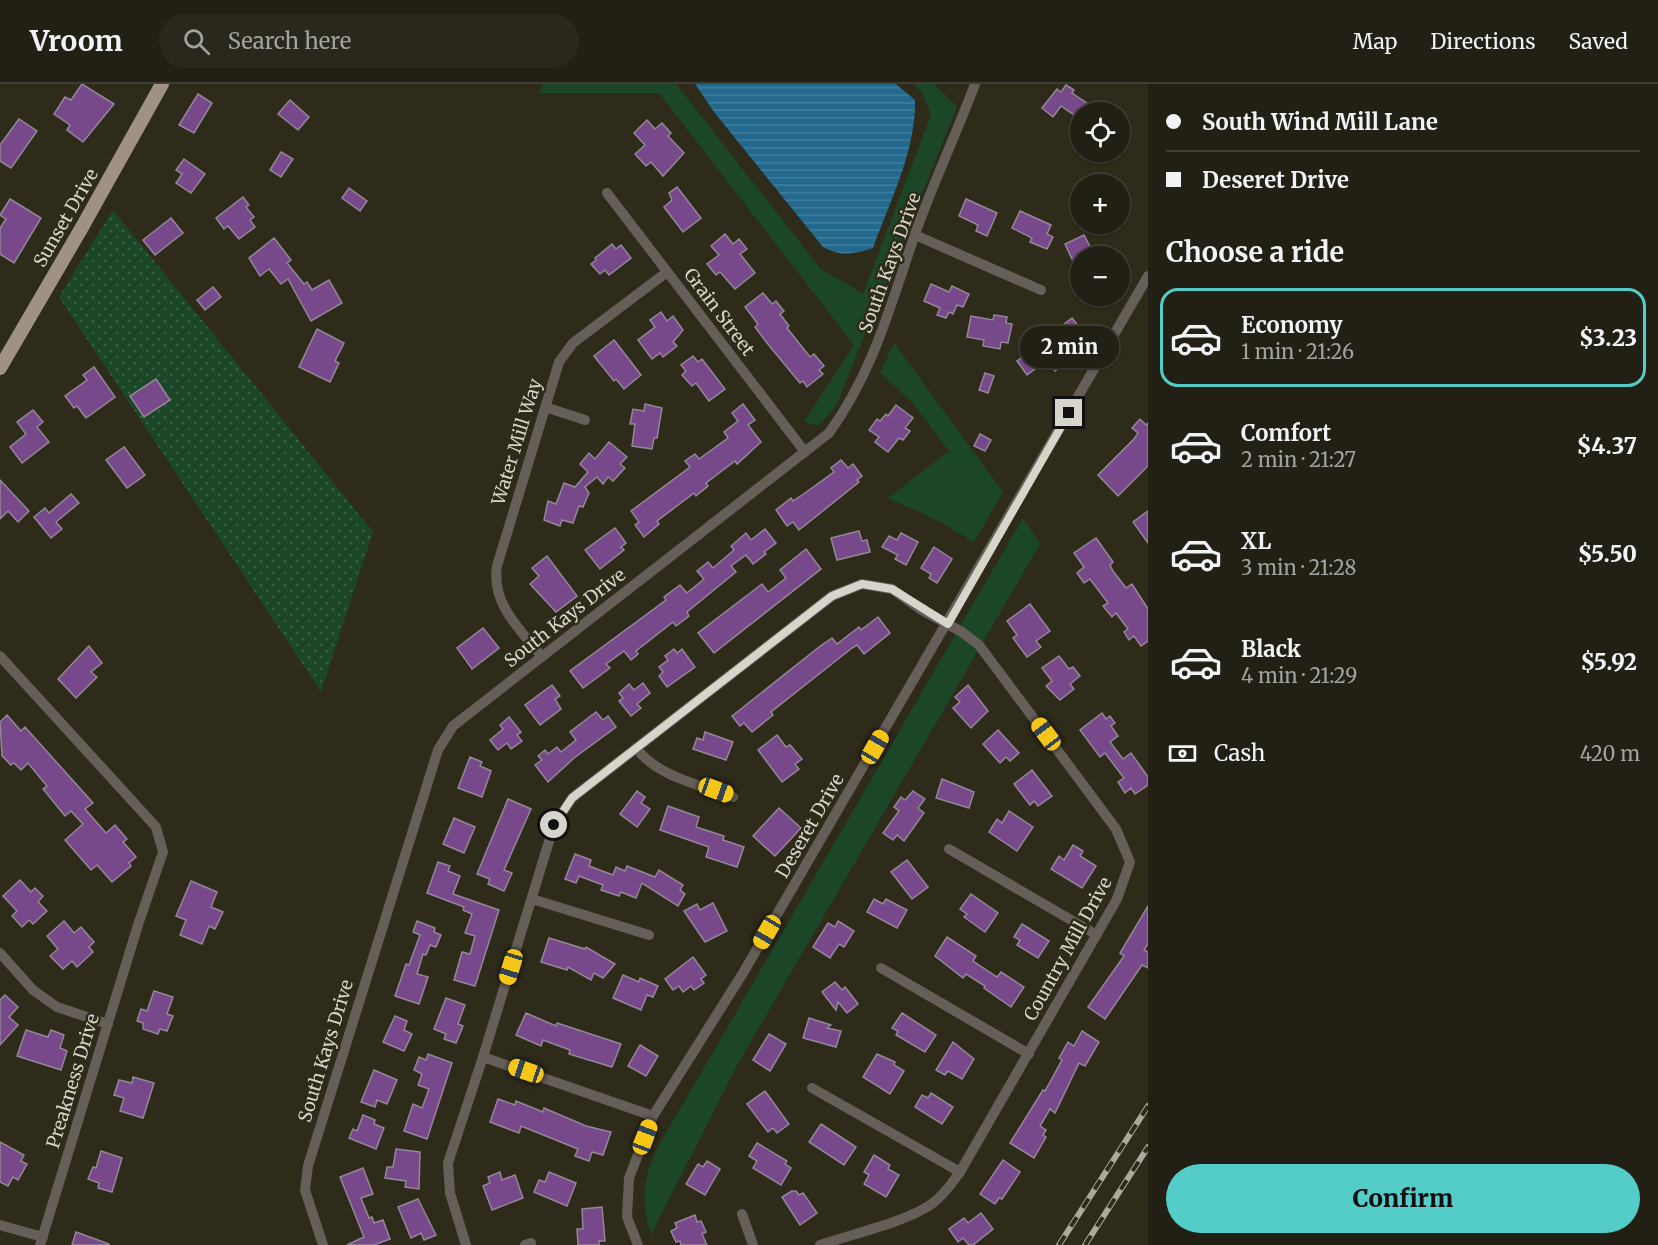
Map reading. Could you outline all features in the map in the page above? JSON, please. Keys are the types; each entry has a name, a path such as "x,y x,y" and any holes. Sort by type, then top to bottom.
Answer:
{"main road":[{"name":"Sunset Drive","path":"0,368 162,84"}],"street":[{"name":"South Kays Drive","path":"319,1244 305,1190 308,1166 438,750 453,726 829,433 850,404 878,345 915,235 975,84"},
{"name":"Grain Street","path":"607,193 805,452"},
{"path":"915,235 1041,290"},
{"name":"Water Mill Way","path":"542,657 500,602 494,583 559,362 573,343 667,272"},
{"name":"Deseret Drive","path":"638,1245 627,1217 629,1178 653,1116 743,973 948,624 1148,276"},
{"path":"545,407 585,420"},
{"name":"Country Mill Drive","path":"466,1245 450,1193 448,1163 554,825 572,798 832,596 862,584 892,589 979,645 1116,829 1130,862 1118,899 960,1172 932,1204 898,1219 820,1245"},
{"name":"Preakness Drive","path":"0,656 156,827 164,852 138,926 41,1241"},
{"path":"636,748 644,759 662,771 734,797"},
{"path":"950,849 1097,935"},
{"path":"532,899 649,935"},
{"path":"0,953 33,990 57,1007 108,1024"},
{"path":"881,968 1029,1054"},
{"path":"483,1056 653,1116"},
{"path":"812,1088 960,1172"},
{"path":"742,1214 753,1245"},
{"path":"0,1225 41,1241"}],"green space":[{"path":"543,84 676,84 820,268 863,294 931,115 922,92 914,84 934,84 957,107 836,406 819,425 804,422 854,345 659,93 539,93"},
{"path":"113,210 373,532 321,692 59,297"},
{"path":"894,343 1003,492 974,542 939,521 888,498 949,451 910,400 880,373"},
{"path":"1023,518 1040,544 735,1069 651,1235 644,1201 646,1180 658,1147"}],"water":[{"path":"695,84 896,84 915,100 907,157 873,248 848,253 836,252 823,247 714,112"}],"building":[{"path":"82,84 114,104 83,142 67,130 70,125 54,114 65,97 71,100"},
{"path":"1066,85 1074,90 1072,93 1085,102 1070,102 1070,112 1061,106 1053,117 1042,108 1057,89 1061,92"},
{"path":"198,94 212,103 194,133 179,125"},
{"path":"290,100 309,117 298,130 278,114"},
{"path":"19,119 37,131 11,168 0,161 0,145"},
{"path":"647,120 655,129 662,123 671,133 668,136 684,153 663,176 651,162 646,166 635,154 645,145 634,133"},
{"path":"281,152 293,159 281,177 270,170"},
{"path":"184,159 205,174 191,193 176,183 182,174 176,170"},
{"path":"677,187 701,218 683,232 664,207 672,200 669,193"},
{"path":"349,188 367,201 360,211 342,198"},
{"path":"243,197 249,205 246,207 254,217 250,220 255,227 239,239 228,226 224,229 216,218"},
{"path":"10,199 41,218 14,263 0,254 0,228 6,219 0,215"},
{"path":"966,199 997,213 987,236 976,231 978,225 959,216"},
{"path":"1020,211 1051,225 1047,234 1053,237 1047,249 1030,242 1032,238 1012,228"},
{"path":"171,218 183,233 155,255 143,240"},
{"path":"725,234 733,244 739,239 747,249 740,254 755,273 735,289 720,272 716,275 707,264 719,255 711,246"},
{"path":"1084,235 1090,246 1070,246 1070,255 1065,244"},
{"path":"274,238 291,260 287,263 304,284 307,282 312,290 329,280 342,303 311,321 288,279 281,284 269,269 260,276 249,258"},
{"path":"612,244 616,249 621,245 631,258 609,275 605,270 600,274 591,264"},
{"path":"931,284 949,292 952,286 969,294 963,307 957,305 953,314 949,312 946,318 937,315 940,308 924,301"},
{"path":"213,287 221,297 205,310 197,300"},
{"path":"763,293 772,304 776,301 784,311 780,314 789,326 787,328 810,357 814,354 824,366 819,370 823,374 807,387 803,381 800,383 767,343 755,327 758,324 745,307"},
{"path":"661,312 667,321 673,316 683,330 673,342 677,346 663,357 660,353 652,359 638,340 655,327 650,320"},
{"path":"994,315 1007,317 1006,323 1012,324 1008,343 1001,342 1000,349 983,346 984,340 967,337 971,316 993,320"},
{"path":"1072,318 1087,337 1064,354 1070,361 1055,371 1047,360 1027,375 1017,361 1034,349 1024,347 1048,330 1051,334"},
{"path":"317,329 344,343 335,361 339,363 330,382 299,367"},
{"path":"614,340 641,375 624,389 616,379 614,381 594,356"},
{"path":"693,356 698,362 702,359 725,389 709,401 696,383 692,386 682,375 686,371 681,365"},
{"path":"94,367 115,397 86,418 65,396 87,380 83,375"},
{"path":"985,373 994,376 988,393 979,390"},
{"path":"156,379 170,400 144,417 130,396"},
{"path":"645,404 662,408 657,438 654,438 652,449 632,446 635,424 630,424 633,409 644,411"},
{"path":"743,404 755,420 748,425 761,442 737,464 735,461 706,483 708,486 696,496 694,493 657,521 659,524 644,537 635,525 639,522 631,511 690,467 685,461 695,454 699,459 728,438 724,432 738,421 732,413"},
{"path":"896,405 913,418 905,428 910,431 903,440 899,438 888,452 875,442 879,437 869,430 877,419 880,421 886,414 888,416"},
{"path":"33,410 43,422 37,427 49,442 22,463 10,447 26,434 17,422"},
{"path":"1140,419 1146,425 1148,423 1148,466 1118,496 1098,475 1134,439 1138,433 1132,428"},
{"path":"980,434 991,440 985,451 974,446"},
{"path":"609,442 627,457 620,464 625,468 613,481 608,477 603,484 597,477 585,487 589,493 583,507 579,506 573,523 562,520 560,526 544,520 548,501 556,504 564,483 575,487 588,472 580,464 589,453 595,459"},
{"path":"124,447 145,475 127,488 106,460"},
{"path":"841,460 848,468 853,464 862,476 857,480 859,482 799,530 793,522 787,526 776,510 791,498 793,501 834,472 831,468"},
{"path":"0,480 29,511 18,522 8,511 0,519"},
{"path":"71,494 79,503 56,522 62,529 51,538 34,517 45,508 49,513"},
{"path":"1148,511 1148,543 1133,522"},
{"path":"615,528 626,543 621,547 624,550 600,569 585,550"},
{"path":"765,529 776,543 764,552 766,554 753,564 746,555 731,566 736,572 687,612 689,616 676,626 673,622 636,651 638,654 631,660 624,651 606,664 610,668 583,688 570,671 666,600 664,597 680,585 687,593 704,579 697,571 708,562 713,568 734,550 731,546 746,533 751,540"},
{"path":"859,531 862,541 867,540 870,552 837,560 831,538"},
{"path":"901,533 918,542 906,565 895,559 898,555 882,547 889,536 897,540"},
{"path":"1096,538 1113,562 1110,565 1113,571 1126,588 1132,584 1148,609 1148,641 1141,646 1134,636 1129,640 1124,632 1128,629 1116,613 1112,617 1103,606 1108,603 1090,579 1084,583 1077,573 1084,567 1074,553"},
{"path":"934,547 952,559 937,583 929,578 931,574 921,568"},
{"path":"806,549 821,569 714,653 698,633 762,584 768,592 786,578 780,570"},
{"path":"547,556 577,596 556,612 530,584 539,576 532,568"},
{"path":"1030,604 1050,631 1036,641 1041,647 1027,657 1013,638 1017,635 1007,621"},
{"path":"878,617 890,633 864,654 857,645 852,648 771,712 773,715 752,732 744,723 740,726 732,716 832,638 837,644 859,627 861,630"},
{"path":"483,628 499,648 472,669 457,648"},
{"path":"89,646 102,663 91,672 97,677 76,698 58,679"},
{"path":"674,649 677,653 682,649 695,667 667,687 659,676 663,672 659,667 668,660 665,656"},
{"path":"1059,656 1069,669 1073,667 1080,676 1070,684 1074,689 1060,700 1046,686 1052,681 1042,668"},
{"path":"643,683 650,693 637,704 641,708 631,716 619,701 623,698 619,693 629,684 634,690"},
{"path":"552,685 560,696 555,699 561,709 540,725 525,705"},
{"path":"968,685 988,711 971,728 953,708 960,702 955,697"},
{"path":"596,712 603,720 608,716 616,727 574,758 548,782 535,765 542,760 538,756 545,750 548,754 557,747 561,752 576,740 570,732"},
{"path":"1102,713 1106,719 1110,716 1115,723 1111,726 1118,736 1110,742 1123,759 1131,753 1148,777 1148,785 1135,794 1131,788 1125,793 1118,782 1124,778 1105,753 1100,757 1080,730"},
{"path":"7,715 21,731 25,727 93,803 85,809 106,833 115,825 127,839 123,842 136,857 129,863 131,866 112,882 97,865 91,870 65,840 83,824 71,811 65,816 43,789 47,786 28,763 21,770 14,763 11,765 2,756 0,722"},
{"path":"509,717 521,732 517,735 522,741 511,749 507,743 498,750 490,740 503,729 500,725"},
{"path":"998,730 1019,753 1010,761 1006,757 1000,763 983,744"},
{"path":"705,732 733,742 726,760 693,749 697,738 703,740"},
{"path":"777,735 786,747 790,745 802,759 795,764 799,769 782,782 758,750"},
{"path":"470,757 482,762 480,766 491,771 482,797 458,788"},
{"path":"1032,770 1052,796 1038,806 1034,801 1030,805 1014,784"},
{"path":"942,779 974,792 969,808 936,798"},
{"path":"637,791 645,797 641,803 650,809 637,827 620,814"},
{"path":"913,791 925,799 918,808 924,813 904,841 897,835 893,840 883,833 899,811 894,807 901,797 905,800"},
{"path":"508,799 531,809 504,870 512,873 504,891 488,884 490,879 477,874"},
{"path":"668,806 699,817 696,827 724,836 723,840 744,847 737,867 706,857 709,847 660,830"},
{"path":"779,808 801,828 775,856 753,836"},
{"path":"1009,811 1033,827 1017,851 989,832 997,819 1002,823"},
{"path":"454,818 475,827 464,853 443,844"},
{"path":"1073,845 1083,851 1080,856 1096,866 1082,888 1051,869 1059,856 1064,860"},
{"path":"575,854 591,860 589,866 613,875 616,867 625,871 627,866 655,877 659,870 683,885 680,890 685,894 678,906 642,883 636,898 621,892 619,896 601,890 603,885 579,876 576,883 565,879"},
{"path":"907,860 928,887 912,899 891,872"},
{"path":"438,862 450,866 448,871 460,876 453,894 499,910 475,986 454,980 462,952 470,954 475,936 465,933 472,914 463,910 464,907 427,893"},
{"path":"20,880 31,892 35,888 43,896 38,902 47,911 33,924 29,920 22,927 12,916 17,911 3,896"},
{"path":"191,881 217,892 211,907 223,912 215,929 209,926 202,944 180,935 186,920 176,916"},
{"path":"971,894 998,913 985,932 964,917 967,914 960,909"},
{"path":"874,899 883,904 886,899 907,910 897,928 867,912"},
{"path":"713,903 727,931 705,942 684,911 697,904 700,910"},
{"path":"1148,906 1148,944 1144,950 1148,952 1148,968 1142,965 1105,1019 1088,1007 1124,956 1120,953"},
{"path":"64,921 74,933 81,927 94,942 89,947 93,952 77,967 72,961 63,969 50,956 58,949 47,936"},
{"path":"417,921 435,928 434,932 441,935 436,947 430,945 426,955 423,954 417,974 428,977 419,1004 395,996 406,964 409,965 420,935 413,932"},
{"path":"838,921 854,931 844,947 839,944 830,958 813,947 828,923 835,927"},
{"path":"1022,924 1049,941 1038,958 1017,945 1020,940 1014,937"},
{"path":"947,937 976,956 973,961 997,977 1001,972 1024,987 1011,1007 984,988 985,986 966,974 963,978 935,956"},
{"path":"549,938 585,949 586,947 615,964 603,978 594,973 591,980 568,967 567,970 541,962"},
{"path":"693,957 706,975 701,979 704,983 694,990 691,986 683,992 679,986 673,990 665,979"},
{"path":"623,975 639,982 640,978 658,986 653,997 647,995 641,1010 613,998"},
{"path":"835,982 842,990 845,987 858,1004 847,1013 838,1002 836,1010 822,992"},
{"path":"154,991 173,997 167,1014 173,1016 167,1031 160,1029 158,1034 143,1029 143,1023 137,1021 141,1009 147,1011"},
{"path":"5,995 18,1007 9,1017 18,1025 0,1045 0,1000"},
{"path":"446,998 465,1005 458,1024 463,1026 456,1043 444,1039 446,1034 434,1029"},
{"path":"526,1013 556,1026 557,1023 621,1044 612,1067 569,1054 570,1050 543,1040 541,1046 516,1035"},
{"path":"902,1013 936,1035 925,1052 896,1035 898,1031 892,1028"},
{"path":"395,1016 407,1021 404,1030 412,1034 404,1051 383,1042"},
{"path":"809,1018 831,1025 827,1028 841,1031 836,1047 803,1038"},
{"path":"26,1030 48,1037 51,1030 64,1035 60,1048 67,1051 61,1070 17,1056"},
{"path":"1082,1031 1099,1042 1085,1066 1079,1063 1055,1113 1050,1109 1040,1126 1046,1130 1043,1135 1046,1137 1034,1158 1010,1143 1043,1090 1045,1091 1062,1060 1059,1058 1068,1042 1074,1046"},
{"path":"769,1034 786,1044 770,1071 753,1060"},
{"path":"953,1042 974,1059 962,1079 948,1071 945,1075 936,1070"},
{"path":"640,1045 658,1056 646,1076 628,1066"},
{"path":"428,1054 452,1063 427,1139 404,1131 413,1104 422,1108 429,1089 418,1085 422,1074 414,1070 419,1057 426,1060"},
{"path":"877,1054 895,1062 894,1065 904,1071 890,1094 863,1077"},
{"path":"374,1070 397,1080 387,1104 377,1100 375,1107 361,1102"},
{"path":"133,1077 154,1083 143,1118 120,1111 124,1098 114,1095 119,1080 132,1083"},
{"path":"765,1091 789,1124 777,1133 773,1128 768,1132 747,1104"},
{"path":"931,1093 953,1107 942,1124 915,1107 922,1095 928,1098"},
{"path":"498,1099 515,1105 516,1101 543,1112 544,1108 586,1126 611,1132 603,1155 592,1152 589,1161 575,1156 578,1149 521,1126 519,1133 490,1122"},
{"path":"363,1115 375,1120 374,1124 384,1128 376,1149 349,1138 353,1129 357,1131"},
{"path":"821,1124 856,1147 844,1165 809,1142"},
{"path":"0,1142 24,1155 21,1161 27,1164 18,1180 13,1177 8,1186 0,1182"},
{"path":"757,1143 787,1161 785,1164 791,1168 781,1185 753,1168 757,1161 749,1156"},
{"path":"396,1149 420,1152 419,1189 405,1187 406,1181 385,1178 387,1167 393,1167"},
{"path":"101,1151 122,1158 112,1192 98,1188 99,1183 88,1179 93,1167 96,1168"},
{"path":"874,1155 890,1165 888,1169 899,1175 886,1197 864,1184 869,1175 864,1172"},
{"path":"1003,1160 1020,1172 1002,1199 999,1198 995,1204 980,1194"},
{"path":"707,1161 720,1169 705,1195 686,1184 698,1164 703,1167"},
{"path":"363,1168 373,1194 361,1198 369,1218 372,1217 374,1223 383,1220 390,1239 374,1245 347,1245 364,1237 340,1177"},
{"path":"500,1172 502,1180 515,1175 523,1198 492,1210 483,1186 490,1183 488,1177"},
{"path":"549,1172 576,1183 567,1206 534,1192 539,1180 545,1182"},
{"path":"796,1191 799,1195 803,1193 817,1213 800,1225 782,1197"},
{"path":"418,1199 436,1235 424,1240 421,1233 411,1238 398,1207"},
{"path":"602,1207 605,1241 599,1241 599,1245 578,1245 577,1229 583,1229 582,1209"},
{"path":"981,1213 993,1229 973,1245 969,1245 963,1238 958,1242 949,1229 964,1218 968,1223"},
{"path":"695,1215 697,1222 701,1221 706,1232 702,1234 707,1245 681,1245 680,1241 676,1242 671,1231 677,1228 675,1223"},
{"path":"76,1232 109,1244 109,1245 72,1245"}],"railway":[{"path":"1059,1245 1148,1106"},
{"path":"1085,1245 1148,1147"}],"route":[{"path":"554,825 572,798 832,596 862,584 892,589 920,609 948,624 1069,413"}]}
